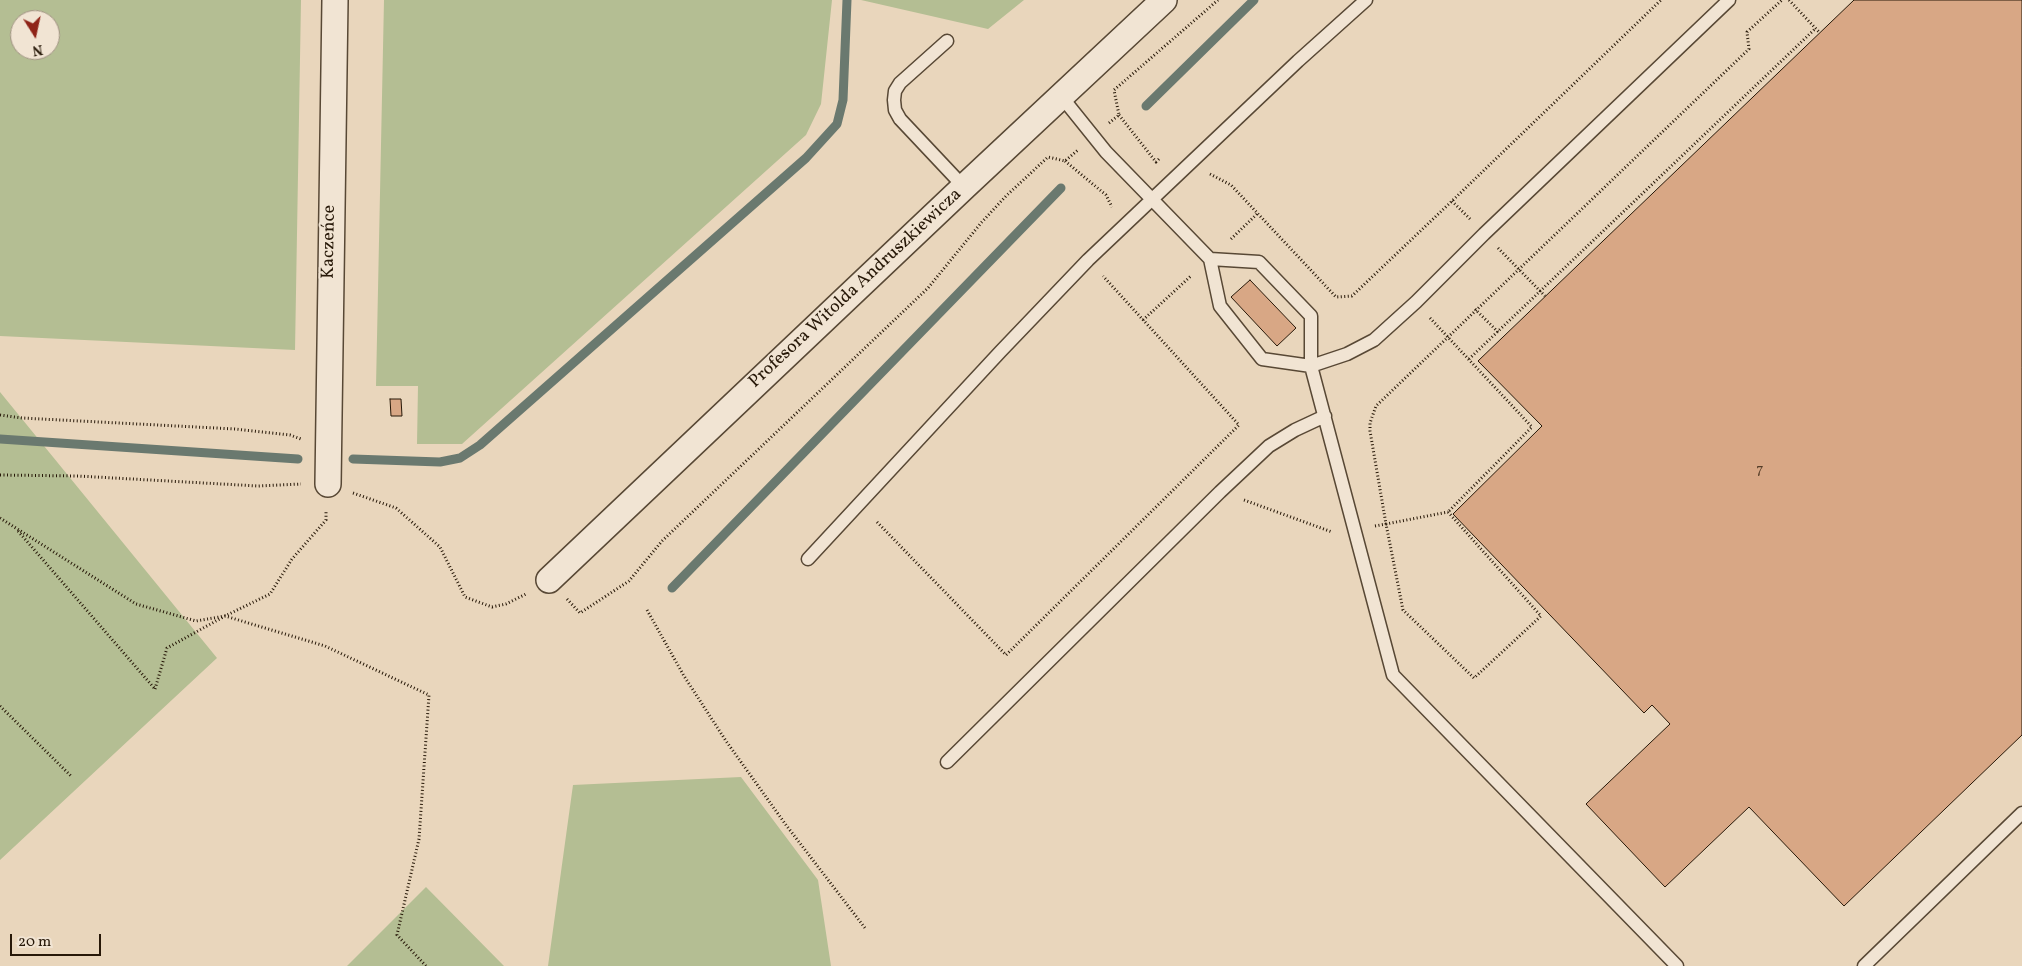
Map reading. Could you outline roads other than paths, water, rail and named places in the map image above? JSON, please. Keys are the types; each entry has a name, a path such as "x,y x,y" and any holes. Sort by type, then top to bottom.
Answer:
{"street":[{"name":"Kaczeńce","path":"328,484 335,0"},
{"name":"Profesora Witolda Andruszkiewicza","path":"549,580 1164,0"}],"lane":[{"path":"808,558 1088,260 1366,0"},
{"path":"1061,96 1093,136 1210,259 1220,306 1262,359 1311,366 1347,354 1374,340 1416,302 1484,234 1729,0"},
{"path":"947,41 900,83 895,92 895,110 900,119 964,187"},
{"path":"1210,259 1259,262 1311,316 1311,366 1393,674 1677,966"},
{"path":"947,762 1269,446 1295,430 1325,416"},
{"path":"1864,966 2022,813"}],"waterway":[{"path":"353,459 440,462 460,458 480,445 806,158 837,124 843,100 847,0"},
{"path":"1146,106 1254,0"},
{"path":"672,588 1061,188"},
{"path":"0,439 298,459"}]}
